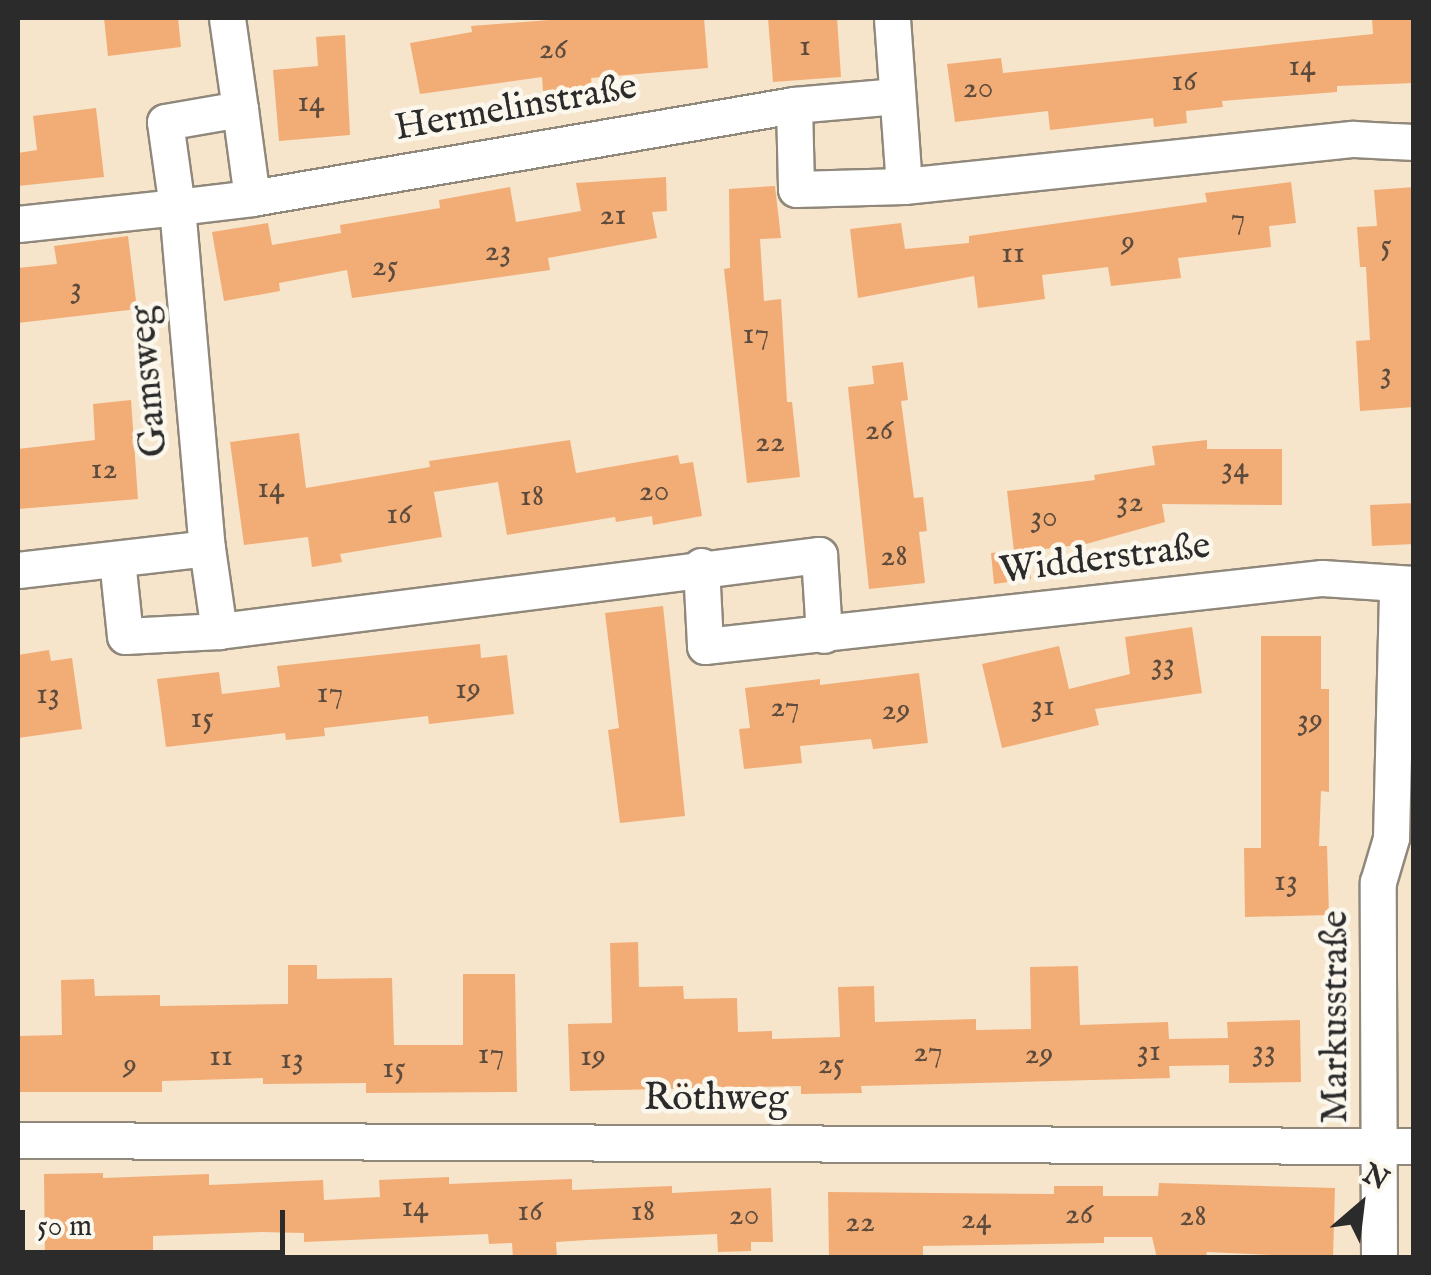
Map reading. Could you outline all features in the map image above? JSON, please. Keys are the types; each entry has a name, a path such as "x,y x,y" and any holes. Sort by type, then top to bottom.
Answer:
{"street":[{"path":"18,224 252,198 227,18"},
{"path":"892,18 904,186"},
{"name":"Hermelinstraße","path":"252,198 794,106 897,96"},
{"path":"794,106 796,189 904,186 1354,139 1414,142"},
{"name":"Gamsweg","path":"207,548 177,207 164,122 240,109"},
{"path":"18,570 207,548 219,630"},
{"path":"116,560 125,636 219,630 701,566 820,555 824,635"},
{"name":"Widderstraße","path":"701,566 705,646 1322,578 1405,584 1405,657 1391,838"},
{"name":"Markusstraße","path":"1378,1258 1397,1146 1378,882 1391,838"},
{"name":"Röthweg","path":"18,1140 1397,1146"}],"building":[{"path":"104,18 178,18 181,47 108,56"},
{"path":"575,18 704,18 708,68 591,78 592,87 543,91 542,77 420,94 410,43 472,32 471,26"},
{"path":"768,18 837,18 841,77 773,82"},
{"path":"1372,18 1414,18 1414,83 1337,86 1337,92 1222,101 1223,107 1186,111 1187,123 1154,127 1153,118 1050,130 1048,111 955,122 947,64 1001,58 1003,73 1373,34"},
{"path":"345,35 350,135 279,141 273,70 318,66 316,37"},
{"path":"96,108 104,177 18,186 18,153 37,150 33,116"},
{"path":"666,177 667,211 652,212 657,238 548,258 550,270 352,298 347,270 279,283 280,291 224,301 212,232 268,223 272,245 341,233 340,225 440,208 439,200 510,187 516,222 581,211 576,183"},
{"path":"1291,182 1296,223 1269,226 1271,247 1178,258 1181,278 1111,286 1108,267 1042,275 1045,299 978,308 974,276 858,298 850,229 901,223 905,249 969,243 969,236 1207,202 1205,193"},
{"path":"775,186 781,238 760,239 764,301 781,299 787,402 792,402 800,477 747,483 724,269 730,268 729,189"},
{"path":"1414,187 1414,407 1360,411 1356,341 1370,340 1366,267 1360,267 1357,227 1377,226 1374,190"},
{"path":"128,236 137,309 18,323 18,268 57,264 54,246"},
{"path":"903,362 908,400 901,401 914,498 923,497 927,531 919,532 925,583 869,589 848,387 874,384 872,366"},
{"path":"131,400 138,499 18,509 18,449 95,440 93,404"},
{"path":"299,433 306,488 430,467 429,461 570,440 576,473 678,455 680,464 693,462 702,516 653,525 652,516 616,522 615,517 507,535 498,482 434,492 432,482 442,537 340,554 342,562 312,567 308,537 244,545 230,442"},
{"path":"1207,440 1207,449 1282,449 1282,505 1162,504 1165,522 1086,544 1028,551 1031,579 994,584 991,553 1014,551 1007,491 1095,480 1094,475 1155,465 1152,446"},
{"path":"1414,503 1414,544 1372,546 1370,505"},
{"path":"663,606 685,816 620,823 608,730 619,728 605,613"},
{"path":"1192,627 1202,693 1095,709 1099,725 1002,748 982,664 1059,646 1069,689 1130,674 1125,637"},
{"path":"1261,636 1321,636 1321,689 1329,689 1329,792 1321,791 1319,846 1327,846 1329,915 1245,917 1244,848 1261,848"},
{"path":"480,644 481,658 507,655 514,714 429,724 428,716 324,728 325,736 286,740 285,733 166,747 157,679 219,672 222,694 280,687 277,666"},
{"path":"49,650 51,661 72,658 82,729 18,738 18,655"},
{"path":"919,673 928,743 873,749 871,739 800,746 802,763 744,769 739,729 750,728 745,688 820,679 820,685"},
{"path":"638,942 639,987 683,986 684,999 737,998 738,1032 772,1031 772,1039 840,1037 838,987 874,986 875,1022 976,1019 976,1030 1031,1029 1030,967 1078,966 1080,1025 1168,1022 1169,1039 1228,1038 1227,1022 1300,1020 1301,1082 1229,1083 1229,1065 1169,1066 1170,1078 861,1086 862,1093 801,1094 801,1086 570,1091 568,1024 612,1023 610,943"},
{"path":"288,965 317,965 317,979 392,978 394,1045 463,1045 463,974 515,974 517,1092 366,1093 366,1083 263,1084 263,1078 162,1081 162,1092 18,1092 18,1036 62,1035 61,980 94,979 95,996 160,995 160,1006 288,1004"},
{"path":"103,1173 103,1178 209,1174 209,1185 323,1180 324,1200 380,1197 379,1180 449,1177 449,1184 572,1179 572,1190 672,1186 672,1193 771,1188 773,1242 751,1242 751,1251 718,1252 717,1234 587,1240 556,1242 557,1258 513,1258 512,1243 489,1244 488,1234 304,1242 304,1233 262,1232 153,1236 153,1258 45,1258 44,1174"},
{"path":"1159,1183 1335,1188 1333,1258 1207,1252 1206,1258 1157,1258 1152,1237 1104,1237 1104,1243 923,1246 923,1258 829,1258 828,1192 1054,1194 1054,1186 1103,1186 1103,1196 1158,1196"}]}
